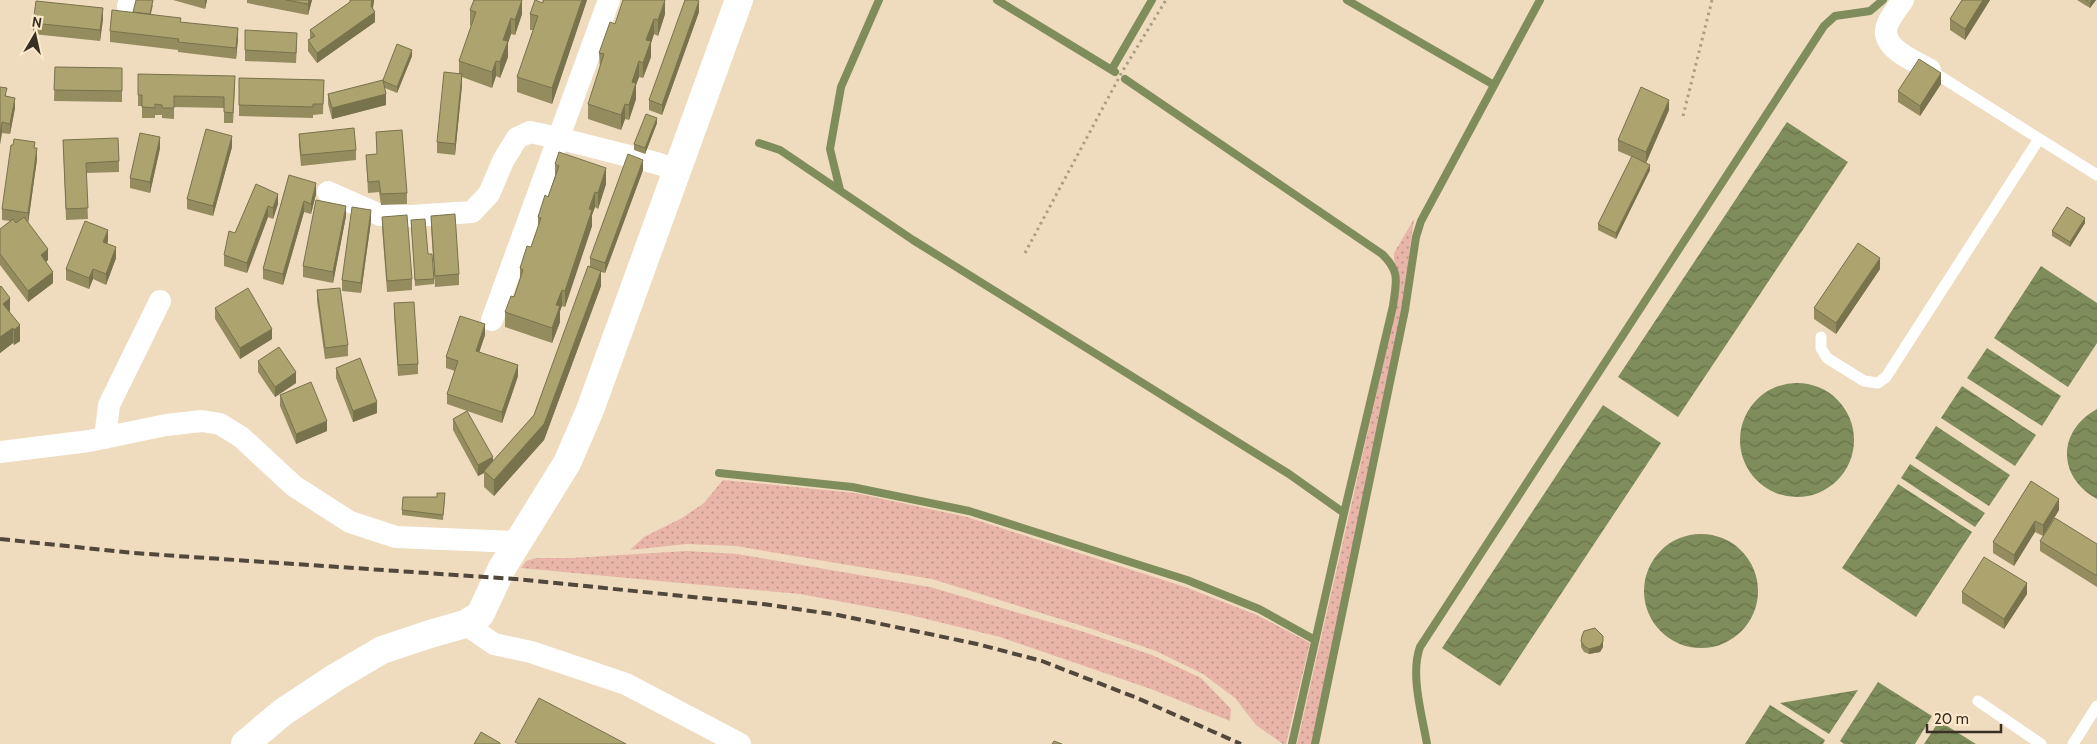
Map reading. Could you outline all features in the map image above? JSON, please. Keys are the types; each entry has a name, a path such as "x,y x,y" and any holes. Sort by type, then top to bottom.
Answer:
{"street":[{"path":"492,320 609,0"},
{"path":"245,744 282,712 382,650 465,624 480,615 502,568 567,463 586,419 739,0"},
{"path":"1903,0 1888,24 1885,36 1889,45 1930,70"},
{"path":"328,192 380,215 411,216 472,212 488,194 502,161 517,138 530,132 656,163 677,170"},
{"path":"105,438 109,406 160,301"},
{"path":"0,452 105,438 166,425 202,421 220,424 241,437 294,486 350,522 396,537 518,542"},
{"path":"465,624 494,644 531,652 626,684 740,744"}],"lane":[{"path":"1930,70 2097,175"},
{"path":"1820,337 1821,348 1827,358 1864,381 1878,383 1886,377 2039,139"},
{"path":"1978,701 2041,744"},
{"path":"2073,744 2097,706"}],"path":[{"path":"1026,253 1122,72 1166,0"},
{"path":"1683,116 1712,0"}],"shaded area":[{"path":"1414,219 1402,310 1312,744 1297,744 1396,308 1399,274 1394,260 1394,253"},
{"path":"723,480 855,493 967,517 1185,587 1257,615 1310,643 1286,744 1283,744 1256,725 1235,698 1203,674 1156,651 932,579 736,546 687,544 630,550 644,537 682,518 704,503"},
{"path":"687,551 737,554 930,587 1084,632 1152,655 1201,678 1231,709 1230,721 1151,689 1000,637 902,613 800,594 521,568 526,561 536,558 572,558"}],"water":[{"path":"1787,122 1848,162 1678,417 1618,377"},
{"path":"2041,266 2097,303 2097,343 2068,387 1994,338"},
{"path":"1987,348 2061,396 2042,426 1967,378"},
{"path":"1797,383 1819,387 1829,392 1845,408 1850,418 1854,440 1850,462 1845,472 1829,488 1819,493 1797,497 1775,493 1765,488 1749,472 1744,462 1740,440 1744,418 1749,408 1765,392 1775,387"},
{"path":"1962,386 2036,435 2015,466 1941,418"},
{"path":"1603,405 1661,443 1500,686 1442,648"},
{"path":"2097,409 2097,499 2084,490 2074,479 2069,467 2067,454 2069,441 2074,429 2084,418"},
{"path":"1936,426 2010,475 1989,506 1915,458"},
{"path":"1910,464 1985,513 1975,527 1901,478"},
{"path":"1898,484 1972,532 1916,617 1842,568"},
{"path":"1701,534 1723,538 1733,543 1749,559 1754,569 1758,591 1754,613 1749,623 1733,639 1723,644 1701,648 1679,644 1669,639 1653,623 1648,613 1644,591 1648,569 1653,559 1669,543 1679,538"},
{"path":"1878,682 1932,716 1915,744 1844,744 1840,741"},
{"path":"1858,690 1829,734 1780,703"},
{"path":"1770,705 1825,740 1823,744 1745,744"},
{"path":"1939,721 1976,744 1924,744"}],"building":[{"path":"136,0 153,0 150,14 133,12"},
{"path":"286,0 309,0 308,4"},
{"path":"350,0 372,0 371,6 375,12 317,53 308,40 315,36 310,30 350,2"},
{"path":"474,0 522,0 515,20 511,18 503,40 508,41 500,62 496,61 492,72 459,61 476,12 470,10"},
{"path":"535,0 543,3 543,0 582,0 552,88 517,77 538,16 530,14"},
{"path":"623,0 665,0 658,20 654,19 646,40 651,41 643,63 639,61 632,82 636,83 629,105 625,104 621,115 588,104 604,54 599,53 610,22 615,24"},
{"path":"685,0 699,1 662,105 649,100"},
{"path":"1962,0 1983,0 1965,29 1950,19"},
{"path":"36,1 103,8 100,30 33,23"},
{"path":"112,10 181,18 180,22 238,28 236,48 178,42 179,39 110,31"},
{"path":"245,30 297,33 296,53 245,50"},
{"path":"397,44 412,50 397,87 383,80"},
{"path":"1919,59 1941,73 1920,106 1898,91"},
{"path":"55,67 122,68 122,91 54,90"},
{"path":"444,72 462,74 455,144 437,142"},
{"path":"138,74 235,76 233,113 224,112 224,97 174,96 174,108 162,108 162,105 155,104 155,108 142,107 142,95 138,95"},
{"path":"239,78 324,80 323,104 313,104 313,107 239,105"},
{"path":"383,80 386,94 332,108 328,94"},
{"path":"0,87 7,88 5,96 15,98 10,124 2,122 0,134"},
{"path":"1641,87 1669,100 1646,152 1618,140"},
{"path":"646,114 657,118 645,148 634,144"},
{"path":"354,128 356,150 301,155 299,134"},
{"path":"206,129 232,136 213,206 187,199"},
{"path":"402,130 407,193 381,194 379,181 368,182 366,155 377,154 376,132"},
{"path":"140,133 160,137 150,182 130,178"},
{"path":"118,138 119,161 86,163 88,208 66,209 63,140"},
{"path":"14,139 35,142 34,148 37,148 28,213 2,209 11,145 13,145"},
{"path":"559,152 606,168 598,193 595,192 589,209 592,210 565,291 562,290 556,305 560,306 552,328 505,312 511,296 514,297 523,270 520,268 527,246 531,247 541,218 538,217 545,195 548,197 559,166 555,164"},
{"path":"628,154 643,160 605,263 590,258"},
{"path":"1632,156 1650,165 1616,233 1598,224"},
{"path":"289,175 316,183 311,204 304,201 283,274 263,269"},
{"path":"256,184 278,194 273,208 268,206 247,263 224,255 229,231 235,233"},
{"path":"316,200 346,206 333,272 303,266"},
{"path":"352,207 371,210 361,283 342,280"},
{"path":"2067,207 2085,218 2070,242 2052,231"},
{"path":"455,214 459,274 435,276 431,216"},
{"path":"407,215 412,279 387,281 382,217"},
{"path":"24,217 48,249 41,255 53,272 28,291 0,254 0,229 13,219 16,223"},
{"path":"425,219 428,254 432,254 434,279 415,280 411,220"},
{"path":"85,221 108,230 103,242 116,247 106,274 93,269 89,278 66,269"},
{"path":"1858,243 1880,258 1836,323 1814,308"},
{"path":"588,266 601,271 544,424 494,480 484,471 534,415"},
{"path":"0,287 10,298 3,304 20,325 0,337"},
{"path":"248,288 272,329 240,348 215,308"},
{"path":"340,288 348,345 325,348 317,290"},
{"path":"414,302 418,364 398,365 394,303"},
{"path":"460,316 485,324 476,351 518,365 502,412 447,394 458,361 446,357"},
{"path":"279,347 296,372 275,387 258,361"},
{"path":"360,358 377,402 353,411 336,368"},
{"path":"311,382 327,421 296,434 280,395"},
{"path":"467,411 493,457 478,465 453,419"},
{"path":"2031,481 2059,499 2043,525 2035,521 2014,555 1993,542"},
{"path":"437,493 445,493 443,515 402,510 403,497 437,497"},
{"path":"2055,518 2097,544 2097,576 2040,541"},
{"path":"1984,557 2027,583 2004,619 1962,592"},
{"path":"1595,628 1603,636 1603,641 1600,646 1589,649 1581,641 1582,636 1584,631"},
{"path":"539,698 626,744 519,744 515,742"},
{"path":"481,732 500,743 500,744 474,744"}],"waterway":[{"path":"840,190 830,149 841,87 879,0"},
{"path":"997,0 1115,72"},
{"path":"1112,69 1152,0"},
{"path":"1347,0 1494,85"},
{"path":"1315,744 1405,310 1416,237 1421,221 1540,0"},
{"path":"1427,744 1420,708 1416,669 1420,647 1824,26 1835,16 1870,11 1883,0"},
{"path":"1125,79 1382,254 1395,272 1396,284 1393,306 1292,744"},
{"path":"759,143 780,150 913,240 1289,474 1344,513"},
{"path":"719,473 852,487 969,511 1187,580 1259,609 1315,640"}],"railway":[{"path":"0,539 133,553 515,579 763,604 838,615 977,644 1042,661 1137,698 1241,744"}]}
